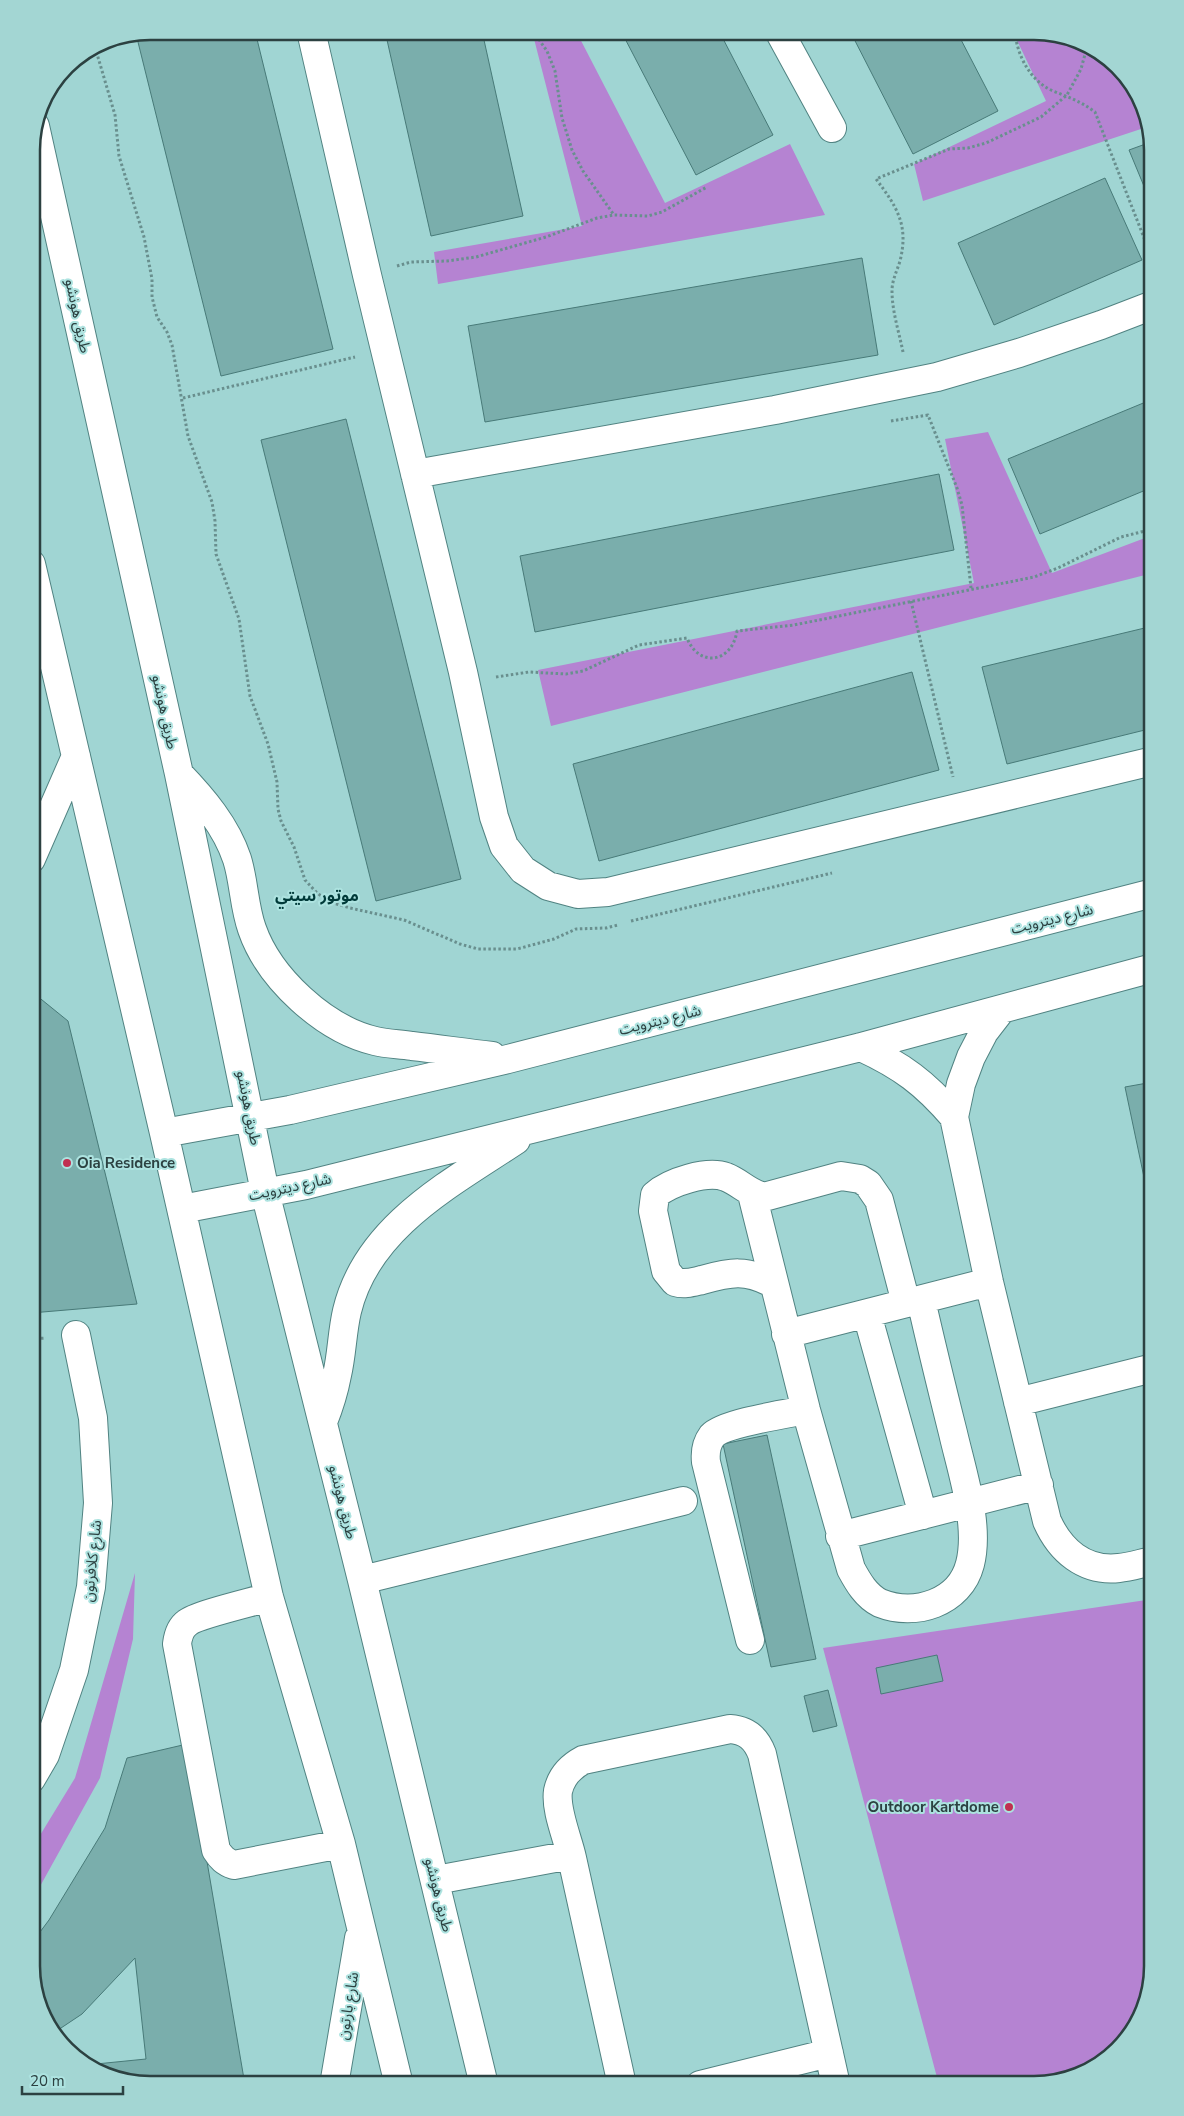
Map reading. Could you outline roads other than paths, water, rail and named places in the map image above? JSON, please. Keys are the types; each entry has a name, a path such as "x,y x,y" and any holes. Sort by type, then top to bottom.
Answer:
{"street":[{"path":"313,40 367,275 463,672 494,817 504,846 523,870 548,886 578,894 608,892 1144,763"},
{"path":"783,40 832,128"},
{"name":"طريق هونشو","path":"40,144 179,774 265,1192 436,1880 482,2076"},
{"path":"415,474 775,410 937,377 1019,353 1144,308"},
{"path":"40,602 182,1209 269,1597 341,1844 398,2076"},
{"path":"40,838 76,756"},
{"path":"179,774 199,795 221,825 236,858 252,930 268,960 289,988 316,1011 343,1028 374,1041 508,1058"},
{"name":"شارع ديترويت","path":"164,1133 290,1110 508,1058 1144,895"},
{"name":"شارع ديترويت","path":"182,1209 306,1185 862,1047 1144,970"},
{"path":"1001,1010 984,1032 971,1057 961,1084 954,1117 989,1282 1047,1521 1055,1538 1067,1552 1082,1562 1100,1568 1118,1568 1144,1563"},
{"path":"862,1047 910,1073 933,1093 954,1117"},
{"path":"323,1422 338,1374 347,1310 369,1261 387,1236 408,1214 433,1195 534,1128"},
{"path":"752,1194 774,1284 786,1334 850,1569 862,1588 879,1602 901,1608 923,1608 944,1599 960,1584 970,1565 972,1542 969,1503 914,1302 879,1200 868,1184 860,1179 841,1176 764,1197 752,1194 725,1177 707,1174 669,1185 655,1195 653,1211 666,1271 670,1278 682,1284 726,1273 739,1272 751,1274 774,1284"},
{"path":"786,1334 989,1282"},
{"path":"867,1314 923,1515"},
{"name":"شارع كلافرتون","path":"40,1764 45,1755 74,1670 92,1587 97,1494 93,1418 76,1336"},
{"path":"1018,1402 1144,1370"},
{"path":"750,1640 705,1452 713,1435 727,1427 806,1410"},
{"path":"840,1536 1038,1485"},
{"path":"362,1580 683,1501"},
{"path":"269,1597 192,1619 186,1623 178,1636 177,1644 216,1850 220,1857 234,1865 341,1844"},
{"path":"620,2076 558,1804 560,1782 574,1765 593,1757 721,1731 738,1730 746,1733 759,1746 762,1754 834,2076"},
{"path":"436,1880 571,1855"},
{"name":"شارع بارتون","path":"335,2076 362,1926"},
{"path":"736,2076 829,2053"}],"place":[{"name":"Oia Residence","path":"67,1163"},
{"name":"Outdoor Kartdome","path":"1009,1807"}],"district":[{"name":"موتور سيتي","path":"317,895"}]}
